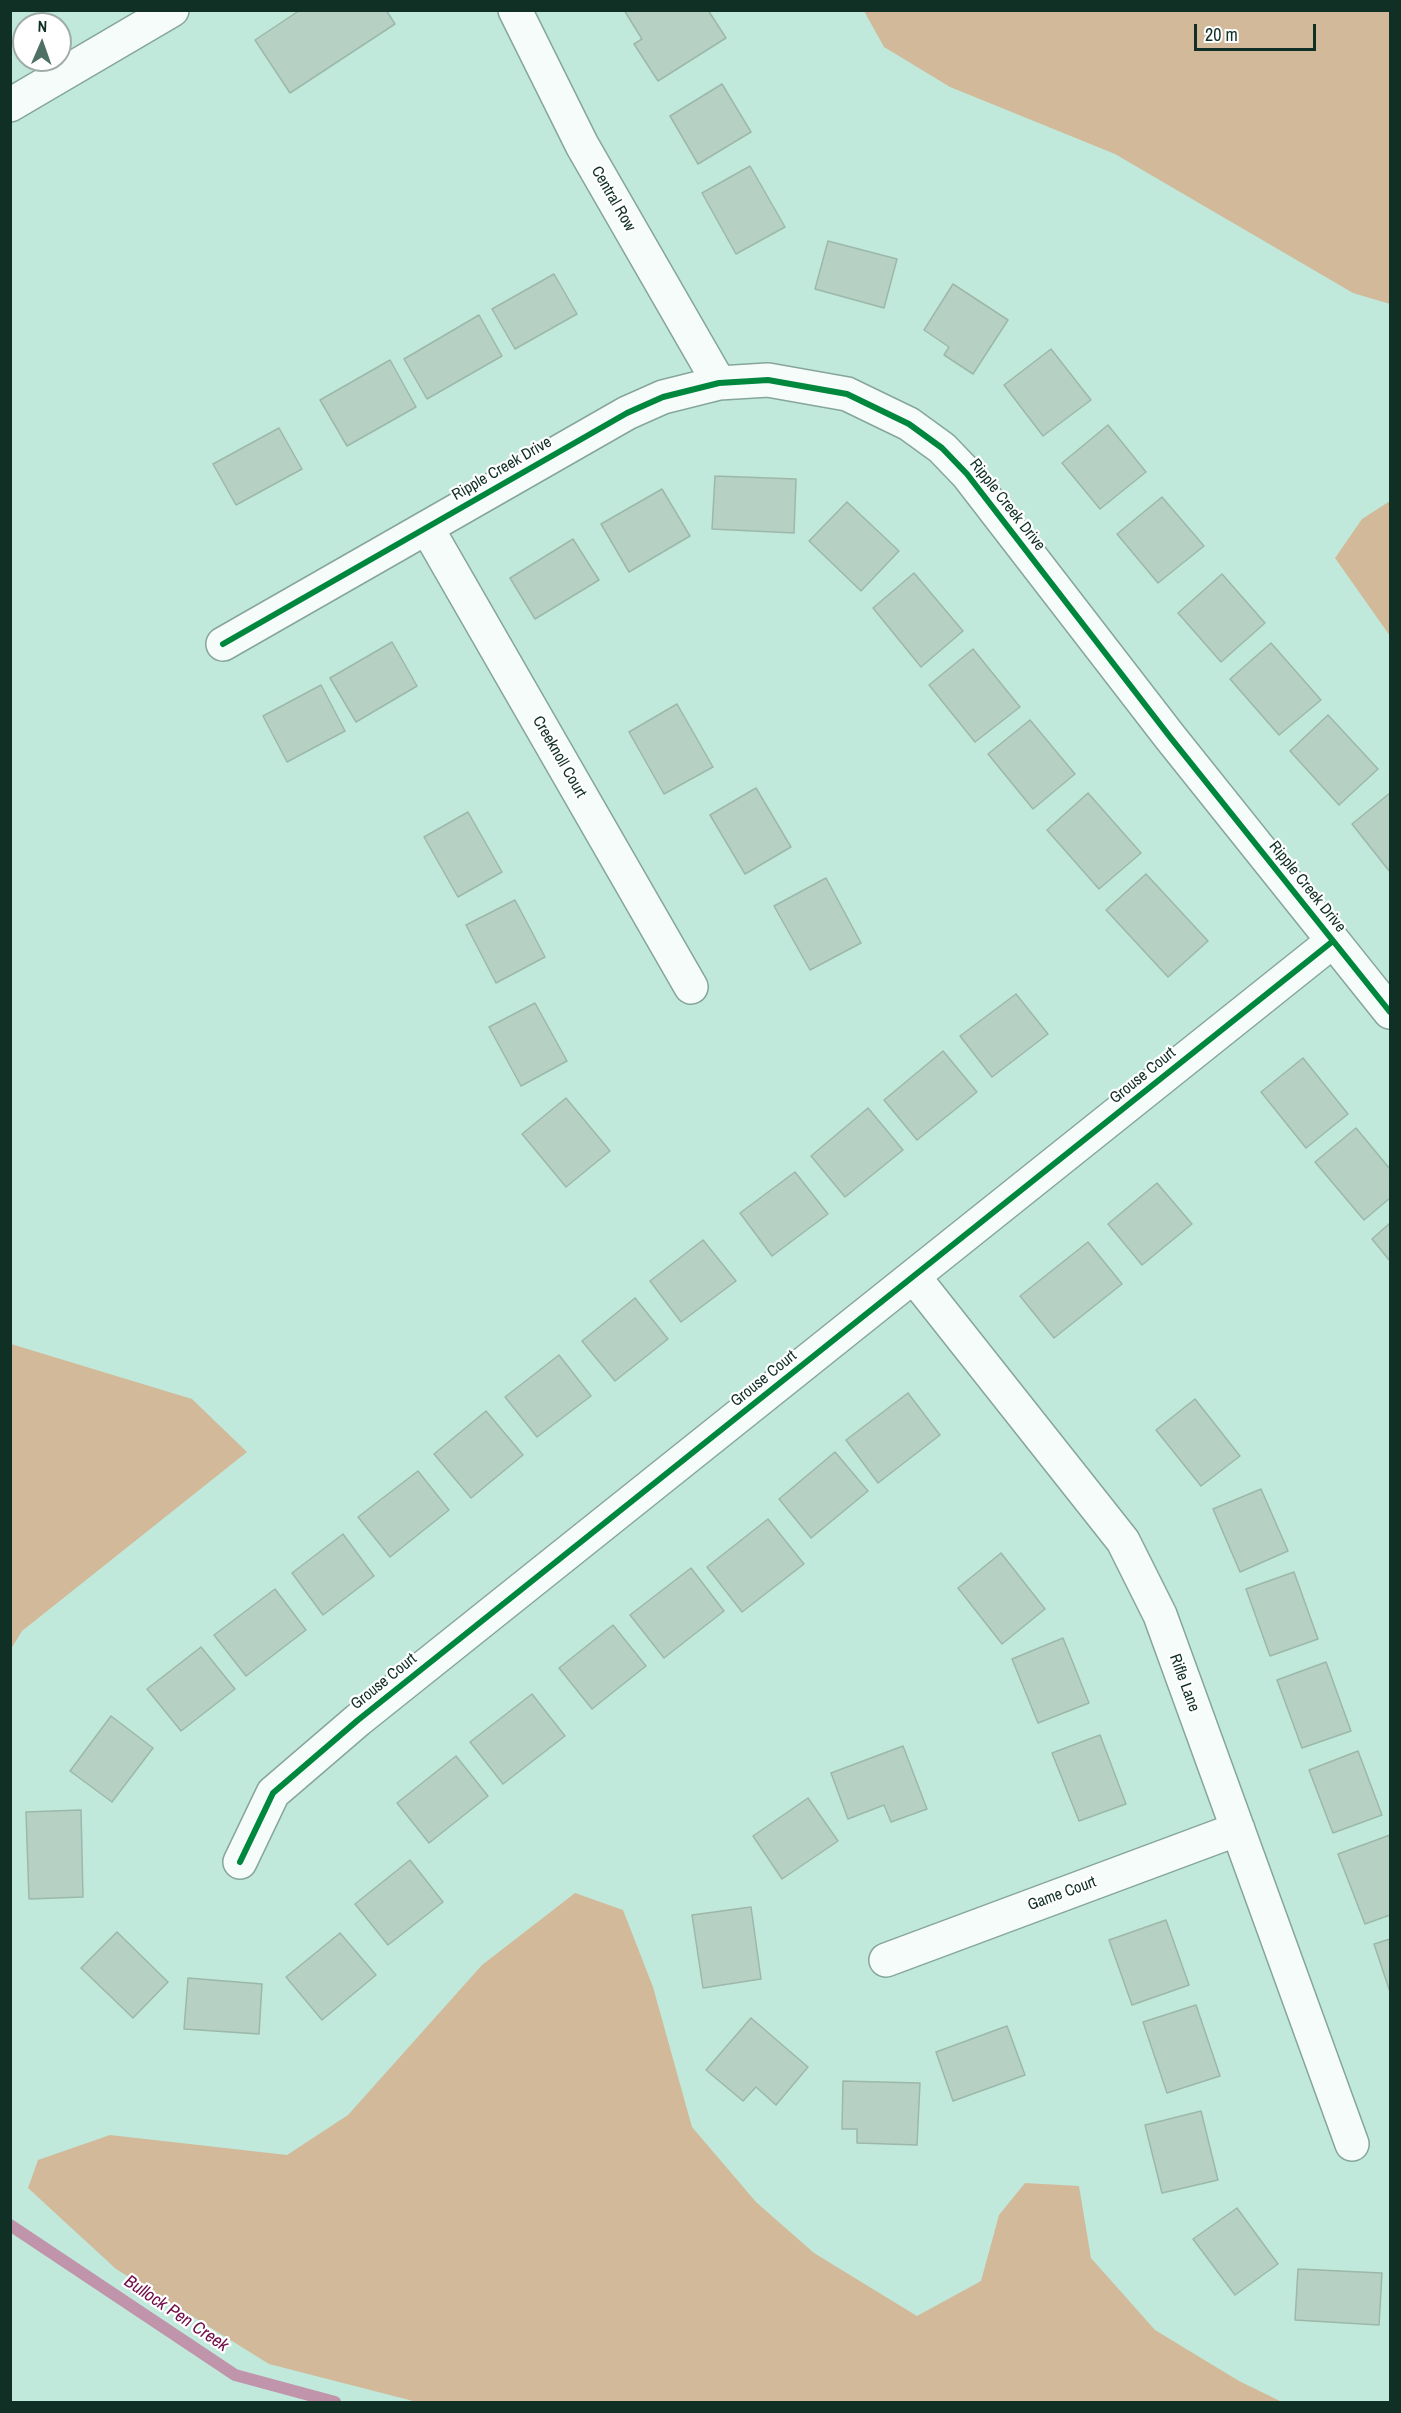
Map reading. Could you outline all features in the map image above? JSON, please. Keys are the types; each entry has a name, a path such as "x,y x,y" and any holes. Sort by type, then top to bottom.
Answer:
{"street":[{"path":"10,105 172,10"},
{"name":"Central Row","path":"515,10 582,145 719,383"},
{"name":"Ripple Creek Drive","path":"223,644 627,413 663,397 719,383 768,380 847,394 909,424 942,448 967,474 1170,737 1390,1012"},
{"name":"Creeknoll Court","path":"426,528 691,987"},
{"name":"Grouse Court","path":"240,1862 273,1793 358,1720 1333,941"},
{"name":"Rifle Lane","path":"914,1277 1123,1541 1160,1615 1352,2144"},
{"name":"Game Court","path":"886,1960 1238,1829"}],"shaded area":[{"path":"864,11 1390,11 1390,304 1353,293 1115,154 950,87 884,47"},
{"path":"1390,501 1390,636 1335,558 1362,519"},
{"path":"11,1344 192,1399 247,1452 22,1631 11,1649"},
{"path":"575,1893 623,1910 653,1987 692,2127 756,2202 814,2253 917,2316 981,2281 999,2215 1025,2183 1079,2186 1091,2258 1155,2330 1239,2381 1282,2402 417,2402 269,2364 116,2269 28,2188 38,2160 110,2135 287,2155 348,2115 482,1965"}],"building":[{"path":"300,10 386,10 395,24 290,93 255,40"},
{"path":"624,10 708,10 726,38 658,81 634,44 642,39"},
{"path":"722,84 751,132 698,164 670,116"},
{"path":"750,166 785,227 736,254 702,193"},
{"path":"828,241 897,259 884,308 815,289"},
{"path":"554,274 577,314 515,349 492,309"},
{"path":"953,284 1008,320 973,374 944,355 949,347 924,330"},
{"path":"479,315 502,356 427,399 404,359"},
{"path":"1051,349 1091,400 1043,436 1004,385"},
{"path":"390,360 416,407 347,446 320,400"},
{"path":"1108,425 1146,472 1100,509 1062,463"},
{"path":"279,428 302,469 236,505 213,464"},
{"path":"715,476 796,479 794,533 712,529"},
{"path":"662,489 690,536 629,572 601,524"},
{"path":"1162,497 1204,546 1158,583 1117,534"},
{"path":"847,502 899,551 861,591 809,541"},
{"path":"573,539 599,580 535,619 510,578"},
{"path":"914,573 963,631 921,667 873,608"},
{"path":"1222,574 1265,623 1221,662 1178,613"},
{"path":"392,642 417,686 356,722 330,678"},
{"path":"1271,643 1321,700 1279,735 1230,679"},
{"path":"973,649 1020,707 975,742 929,685"},
{"path":"321,685 345,731 287,762 263,716"},
{"path":"677,704 713,767 664,794 629,732"},
{"path":"1328,715 1378,769 1339,805 1290,751"},
{"path":"1030,720 1075,774 1033,809 988,754"},
{"path":"756,788 791,847 745,874 710,815"},
{"path":"1088,793 1141,853 1099,889 1047,830"},
{"path":"1390,793 1390,872 1352,824"},
{"path":"468,812 502,872 458,897 424,837"},
{"path":"1146,874 1208,941 1168,977 1106,910"},
{"path":"826,878 861,943 810,970 774,906"},
{"path":"515,900 545,957 496,983 466,925"},
{"path":"1016,994 1048,1034 992,1077 960,1036"},
{"path":"535,1003 567,1061 521,1086 489,1027"},
{"path":"943,1051 977,1092 917,1140 884,1100"},
{"path":"1303,1058 1348,1114 1306,1148 1261,1092"},
{"path":"566,1098 610,1151 566,1187 522,1134"},
{"path":"868,1108 903,1150 845,1197 811,1156"},
{"path":"1356,1128 1390,1169 1390,1198 1364,1220 1315,1162"},
{"path":"795,1172 828,1214 772,1256 740,1213"},
{"path":"1157,1183 1192,1224 1142,1265 1108,1224"},
{"path":"1390,1223 1390,1261 1372,1239"},
{"path":"703,1240 736,1281 681,1322 650,1281"},
{"path":"1088,1242 1122,1284 1054,1338 1020,1296"},
{"path":"635,1298 668,1339 615,1381 582,1341"},
{"path":"559,1355 591,1396 537,1437 505,1397"},
{"path":"908,1393 940,1435 878,1483 846,1440"},
{"path":"1195,1399 1240,1456 1201,1486 1156,1430"},
{"path":"486,1411 523,1455 471,1498 434,1454"},
{"path":"835,1452 868,1491 811,1538 779,1499"},
{"path":"418,1471 449,1510 390,1557 358,1517"},
{"path":"1261,1489 1288,1551 1240,1572 1213,1509"},
{"path":"768,1519 804,1564 742,1612 707,1567"},
{"path":"343,1534 374,1576 323,1615 292,1573"},
{"path":"1001,1553 1045,1609 1002,1644 958,1588"},
{"path":"691,1568 724,1611 664,1658 630,1615"},
{"path":"1294,1572 1318,1639 1270,1656 1246,1589"},
{"path":"275,1589 306,1630 246,1676 214,1635"},
{"path":"613,1625 646,1666 592,1709 559,1668"},
{"path":"1063,1638 1089,1703 1038,1723 1012,1659"},
{"path":"201,1647 235,1689 181,1731 147,1689"},
{"path":"1326,1662 1351,1731 1302,1748 1277,1680"},
{"path":"532,1694 565,1736 503,1784 470,1742"},
{"path":"111,1716 153,1748 112,1802 70,1771"},
{"path":"1100,1735 1126,1804 1079,1821 1052,1753"},
{"path":"903,1746 927,1809 891,1822 884,1805 848,1819 831,1773"},
{"path":"1358,1751 1382,1815 1333,1833 1309,1770"},
{"path":"456,1756 488,1796 429,1843 397,1803"},
{"path":"808,1798 838,1841 782,1879 753,1836"},
{"path":"81,1810 83,1897 29,1899 26,1812"},
{"path":"1390,1835 1390,1915 1365,1924 1338,1854"},
{"path":"410,1860 443,1902 388,1945 355,1904"},
{"path":"751,1907 761,1979 703,1988 692,1915"},
{"path":"1166,1920 1189,1985 1132,2005 1109,1940"},
{"path":"117,1932 168,1982 133,2018 81,1968"},
{"path":"340,1933 376,1975 322,2020 286,1977"},
{"path":"1390,1939 1390,1992 1374,1944"},
{"path":"188,1978 262,1984 259,2034 184,2029"},
{"path":"1196,2005 1220,2076 1167,2093 1143,2022"},
{"path":"751,2018 808,2067 776,2105 756,2087 743,2101 706,2070"},
{"path":"1007,2026 1025,2075 953,2101 936,2052"},
{"path":"843,2081 920,2083 917,2145 857,2143 857,2129 842,2129"},
{"path":"1201,2111 1218,2180 1162,2193 1145,2125"},
{"path":"1237,2208 1278,2264 1235,2295 1193,2239"},
{"path":"1298,2269 1382,2273 1379,2325 1295,2320"}],"waterway":[{"name":"Bullock Pen Creek","path":"10,2225 235,2375 335,2402"}],"cycle path":[{"path":"223,644 627,413 663,397 719,383 768,380 847,394 909,424 942,448 967,474 1170,737 1390,1012"},
{"path":"240,1862 273,1793 358,1720 1333,941"}]}
